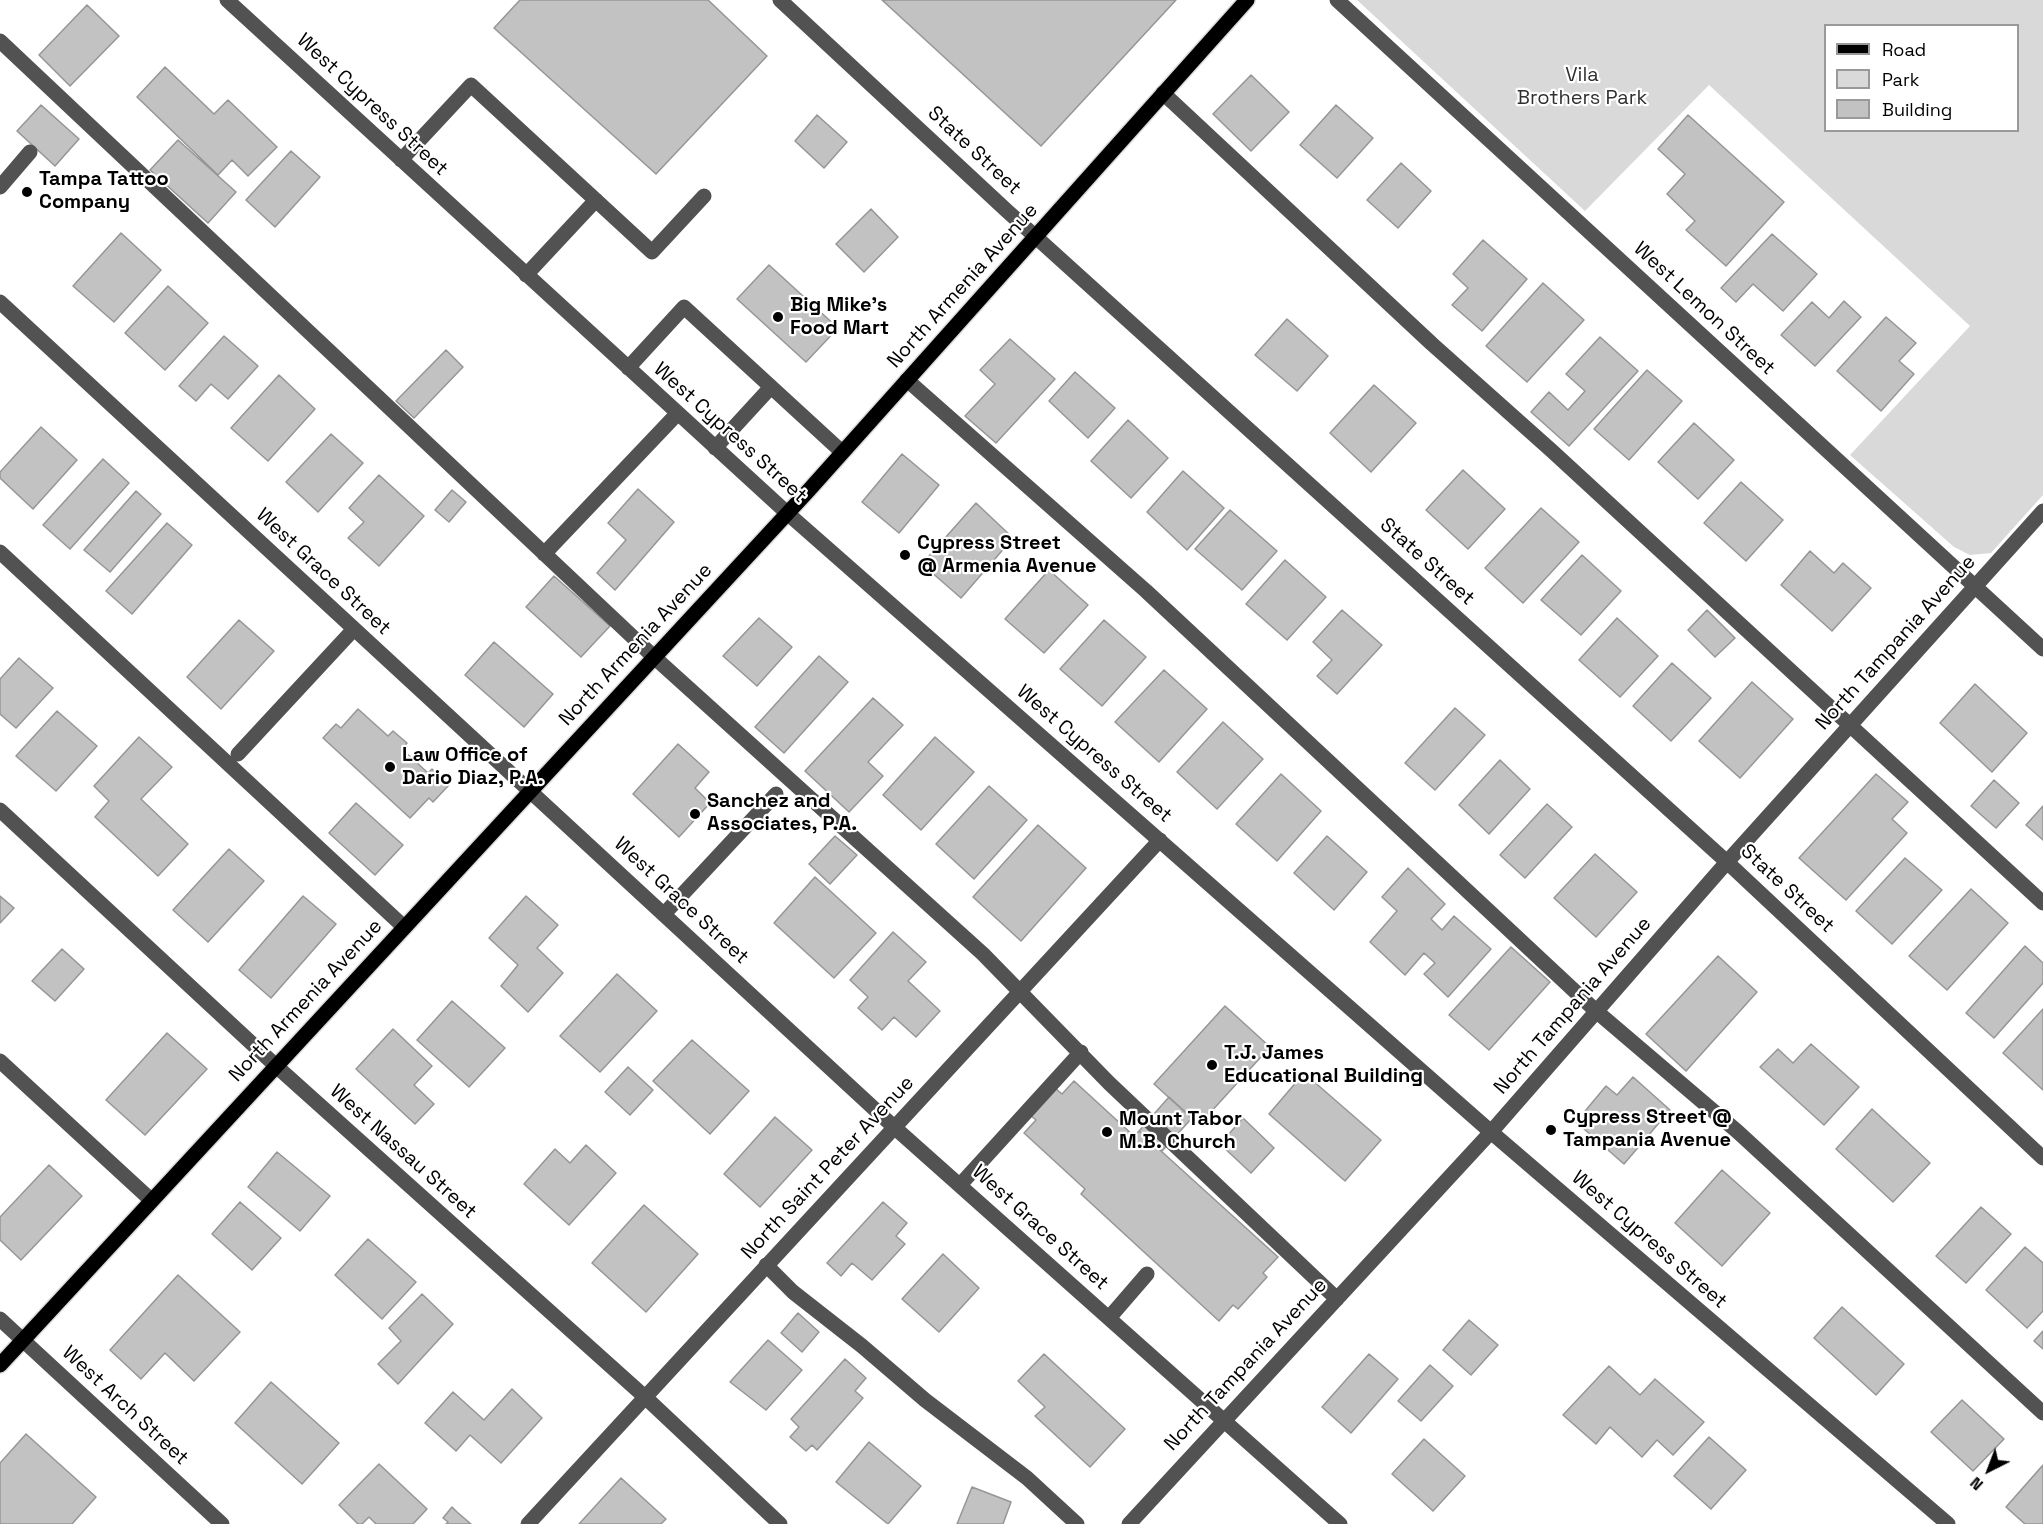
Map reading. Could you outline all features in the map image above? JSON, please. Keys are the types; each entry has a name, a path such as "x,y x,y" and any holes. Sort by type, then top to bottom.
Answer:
{"main road":[{"name":"North Armenia Avenue","path":"0,1365 842,452 1247,0"}],"street":[{"name":"West Cypress Street","path":"227,0 786,512 1491,1132 1948,1524"},
{"name":"State Street","path":"780,0 1036,236 1727,862 2043,1158"},
{"name":"West Lemon Street","path":"1336,0 2043,649"},
{"path":"0,41 654,657 983,954 1118,1091 1337,1299"},
{"path":"401,160 471,85 652,252 704,196"},
{"path":"1163,93 1849,727 2043,903"},
{"path":"0,187 30,152"},
{"path":"526,275 596,200"},
{"name":"West Grace Street","path":"0,302 665,913 894,1127 1340,1524"},
{"path":"628,368 684,307 842,452"},
{"path":"907,380 1137,583 1596,1011 1747,1139 2043,1413"},
{"path":"715,448 771,387"},
{"path":"544,554 677,414"},
{"name":"North Tampania Avenue","path":"1129,1524 1491,1132 1727,862 2043,512"},
{"path":"0,552 404,927"},
{"path":"238,754 354,629"},
{"path":"665,913 776,794"},
{"name":"West Nassau Street","path":"0,810 275,1065 645,1397 780,1524"},
{"name":"North Saint Peter Avenue","path":"528,1524 1160,840"},
{"path":"960,1185 1081,1052"},
{"path":"0,1061 151,1200"},
{"path":"766,1265 793,1292 862,1346 925,1400 1027,1478 1077,1524"},
{"path":"1109,1318 1147,1274"},
{"name":"West Arch Street","path":"0,1319 222,1524"}],"green space":[{"name":"Vila Brothers Park","path":"1357,0 2043,0 2043,495 1991,553 1970,555 1954,547 1850,455 1970,326 1709,85 1585,211"}],"building":[{"path":"520,0 708,0 767,56 656,174 494,28"},
{"path":"882,0 1176,0 1041,146"},
{"path":"87,5 119,36 70,86 39,55"},
{"path":"165,67 214,114 228,100 277,147 248,176 232,160 218,175 137,97"},
{"path":"1251,75 1289,112 1251,151 1213,114"},
{"path":"41,105 79,139 55,166 17,131"},
{"path":"1336,105 1373,138 1337,178 1300,145"},
{"path":"817,115 847,142 824,168 795,141"},
{"path":"1688,115 1784,202 1726,266 1686,230 1695,221 1667,194 1685,174 1658,149"},
{"path":"178,140 236,192 208,223 150,170"},
{"path":"291,151 320,177 275,227 246,200"},
{"path":"1401,163 1431,191 1398,228 1367,200"},
{"path":"871,209 898,237 864,272 836,244"},
{"path":"121,233 161,270 114,322 73,286"},
{"path":"1772,234 1817,274 1783,311 1753,284 1736,302 1721,288"},
{"path":"1483,240 1527,279 1482,331 1452,305 1468,288 1453,274"},
{"path":"769,265 838,328 806,362 737,299"},
{"path":"1543,283 1584,320 1527,382 1486,346"},
{"path":"168,286 208,323 165,370 125,333"},
{"path":"1844,301 1861,317 1815,366 1781,335 1812,302 1829,318"},
{"path":"1886,317 1916,343 1899,361 1914,374 1881,411 1837,371"},
{"path":"1287,319 1328,356 1297,391 1255,355"},
{"path":"224,336 258,366 228,399 211,384 196,401 179,386"},
{"path":"1600,337 1638,371 1569,446 1531,412 1549,392 1568,410 1585,391 1566,374"},
{"path":"1010,339 1055,379 996,443 965,416 995,384 980,370"},
{"path":"446,350 463,367 414,418 396,401"},
{"path":"1647,370 1682,401 1629,460 1594,429"},
{"path":"1075,372 1115,408 1088,438 1049,401"},
{"path":"279,375 315,409 268,461 231,428"},
{"path":"1374,385 1416,423 1371,472 1330,433"},
{"path":"1128,420 1168,458 1131,498 1091,461"},
{"path":"1694,423 1734,460 1698,499 1658,462"},
{"path":"41,427 77,460 33,509 0,478 0,472"},
{"path":"331,434 363,463 318,512 286,482"},
{"path":"902,454 939,485 899,533 862,502"},
{"path":"103,459 129,483 70,549 43,525"},
{"path":"1463,470 1505,509 1468,549 1426,510"},
{"path":"1183,471 1224,508 1187,550 1147,512"},
{"path":"379,475 424,516 379,566 348,538 364,522 349,508"},
{"path":"1741,482 1783,520 1746,561 1704,523"},
{"path":"638,489 674,522 615,590 597,573 626,540 608,523"},
{"path":"452,490 466,502 449,522 435,510"},
{"path":"136,491 161,514 110,572 84,550"},
{"path":"976,503 1013,538 961,598 922,564"},
{"path":"1541,508 1579,542 1523,603 1485,568"},
{"path":"1230,510 1277,551 1242,590 1195,549"},
{"path":"167,523 192,545 132,614 106,591"},
{"path":"1810,551 1834,573 1843,563 1871,588 1832,631 1781,585"},
{"path":"1582,555 1621,591 1581,635 1541,600"},
{"path":"1285,560 1326,597 1287,640 1246,604"},
{"path":"1049,570 1088,605 1044,653 1005,619"},
{"path":"554,576 610,626 581,657 526,607"},
{"path":"1342,610 1382,645 1337,694 1317,676 1332,660 1313,642"},
{"path":"1707,610 1735,638 1715,657 1688,630"},
{"path":"759,618 792,647 757,686 723,656"},
{"path":"1617,618 1658,656 1620,697 1579,660"},
{"path":"239,620 274,651 221,709 187,677"},
{"path":"1104,620 1146,657 1102,706 1060,669"},
{"path":"494,642 553,694 524,727 465,675"},
{"path":"819,656 848,682 784,753 755,727"},
{"path":"19,658 53,688 16,728 0,714 0,679"},
{"path":"1672,663 1711,698 1671,741 1633,706"},
{"path":"1164,670 1207,709 1159,762 1115,722"},
{"path":"1752,682 1793,719 1740,778 1699,741"},
{"path":"1975,684 2027,733 1992,772 1940,723"},
{"path":"873,698 903,725 868,762 883,776 849,812 805,771"},
{"path":"1455,708 1485,735 1435,790 1405,763"},
{"path":"358,709 388,736 393,731 407,743 402,749 428,773 432,769 449,785 433,802 429,798 410,818 323,738 336,724 341,728"},
{"path":"57,711 97,746 56,791 16,756"},
{"path":"1223,722 1263,759 1217,809 1177,772"},
{"path":"139,737 172,767 141,799 188,844 158,876 95,817 109,801 94,786"},
{"path":"935,737 974,772 921,830 883,795"},
{"path":"678,744 709,772 695,788 710,803 679,837 633,794"},
{"path":"1500,760 1530,789 1489,834 1459,805"},
{"path":"1281,774 1321,811 1277,861 1236,824"},
{"path":"1876,774 1908,802 1892,819 1907,833 1846,900 1799,858"},
{"path":"1994,780 2019,803 1996,828 1971,806"},
{"path":"989,786 1027,820 974,879 936,844"},
{"path":"356,803 403,845 375,875 329,833"},
{"path":"1547,804 1572,827 1525,878 1500,855"},
{"path":"2043,806 2043,840 2026,825"},
{"path":"1038,825 1086,868 1021,941 973,897"},
{"path":"835,836 857,855 830,884 809,864"},
{"path":"1327,836 1367,872 1334,910 1294,873"},
{"path":"229,849 264,881 208,942 173,910"},
{"path":"1595,854 1637,892 1596,937 1554,898"},
{"path":"1905,858 1942,890 1892,944 1856,911"},
{"path":"1408,868 1445,904 1431,919 1442,930 1454,916 1491,949 1448,997 1424,974 1435,963 1424,953 1405,975 1370,942 1397,911 1382,897"},
{"path":"815,877 876,933 834,978 774,923"},
{"path":"1971,889 2008,923 1947,990 1909,956"},
{"path":"0,896 14,908 0,923"},
{"path":"303,896 336,924 271,998 239,970"},
{"path":"526,896 558,925 537,948 563,973 528,1012 501,986 518,965 489,938"},
{"path":"893,932 926,962 908,981 940,1011 916,1037 894,1017 882,1030 858,1008 868,997 850,980"},
{"path":"2025,946 2043,963 2043,983 1994,1038 1966,1013"},
{"path":"1511,947 1550,982 1489,1050 1449,1015"},
{"path":"62,949 84,969 55,1001 32,981"},
{"path":"1718,956 1757,992 1686,1071 1646,1034"},
{"path":"617,974 657,1011 600,1072 560,1036"},
{"path":"452,1001 505,1048 469,1087 417,1040"},
{"name":"T.J. James Educational Building","path":"1225,1006 1270,1047 1199,1125 1154,1084"},
{"path":"2043,1009 2043,1090 2003,1053"},
{"path":"393,1029 432,1066 414,1085 434,1104 415,1124 356,1069"},
{"path":"167,1033 207,1069 145,1135 106,1100"},
{"path":"692,1040 749,1091 710,1134 653,1081"},
{"path":"1811,1044 1859,1087 1824,1125 1760,1067 1778,1049 1793,1063"},
{"path":"628,1067 653,1090 630,1115 605,1092"},
{"path":"1304,1073 1381,1140 1345,1181 1269,1114"},
{"path":"1633,1077 1670,1110 1624,1164 1576,1122 1606,1086 1617,1095"},
{"path":"1074,1081 1134,1136 1139,1131 1278,1257 1263,1273 1267,1277 1238,1309 1233,1305 1219,1321 1081,1194 1085,1189 1024,1133 1036,1120 1030,1115 1055,1088 1062,1094"},
{"path":"1169,1097 1192,1118 1162,1151 1139,1131"},
{"path":"1872,1109 1930,1163 1893,1202 1836,1149"},
{"path":"775,1117 812,1150 760,1207 724,1174"},
{"path":"1243,1118 1274,1148 1251,1173 1220,1144"},
{"path":"586,1145 616,1173 569,1225 524,1184 555,1149 570,1163"},
{"path":"277,1152 330,1196 300,1231 248,1187"},
{"path":"49,1165 82,1196 21,1260 0,1240 0,1217"},
{"path":"1722,1170 1770,1213 1722,1266 1675,1223"},
{"path":"240,1202 281,1238 252,1270 212,1234"},
{"path":"883,1202 907,1223 896,1236 905,1244 872,1280 852,1263 841,1276 827,1263"},
{"path":"644,1205 698,1254 646,1312 592,1263"},
{"path":"1981,1207 2011,1234 1966,1283 1936,1256"},
{"path":"368,1239 416,1282 382,1319 335,1275"},
{"path":"2025,1247 2043,1263 2043,1311 2027,1328 1986,1290"},
{"path":"943,1254 979,1288 939,1332 902,1299"},
{"path":"178,1275 240,1332 194,1381 165,1353 141,1379 110,1350"},
{"path":"422,1294 453,1324 398,1384 378,1364 401,1341 389,1328"},
{"path":"1842,1307 1904,1364 1876,1395 1814,1338"},
{"path":"798,1313 819,1332 802,1352 781,1333"},
{"path":"1469,1320 1498,1345 1471,1375 1443,1350"},
{"path":"2043,1331 2043,1349 2034,1341"},
{"path":"768,1340 802,1370 766,1410 730,1382"},
{"path":"1044,1354 1125,1429 1090,1467 1035,1416 1045,1407 1018,1381"},
{"path":"1369,1354 1398,1379 1351,1433 1322,1407"},
{"path":"845,1359 866,1378 855,1391 863,1398 817,1450 812,1445 806,1451 790,1437 799,1427 791,1419"},
{"path":"1430,1365 1453,1386 1421,1421 1398,1401"},
{"path":"1609,1366 1640,1395 1655,1379 1704,1422 1673,1455 1657,1440 1642,1457 1610,1427 1596,1444 1563,1415"},
{"path":"271,1382 339,1443 302,1484 235,1423"},
{"path":"512,1389 542,1418 501,1463 470,1435 456,1451 425,1423 453,1392 484,1420"},
{"path":"1962,1400 2004,1439 1973,1471 1931,1432"},
{"path":"26,1434 96,1497 72,1524 0,1524 0,1463"},
{"path":"1709,1437 1746,1470 1711,1509 1674,1476"},
{"path":"1424,1439 1465,1476 1433,1511 1392,1474"},
{"path":"869,1442 921,1486 888,1524 836,1482"},
{"path":"379,1464 427,1509 413,1524 376,1524 369,1517 362,1524 358,1524 339,1505"},
{"path":"2043,1465 2043,1524 2025,1524 2006,1507"},
{"path":"621,1478 666,1519 661,1524 579,1524"},
{"path":"972,1487 1011,1502 1003,1524 957,1524"},
{"path":"452,1507 471,1524 446,1524 448,1522 443,1518"}],"place":[{"name":"Tampa Tattoo Company","path":"27,192"},
{"name":"Big Mike's Food Mart","path":"778,317"},
{"name":"Cypress Street @ Armenia Avenue","path":"905,555"},
{"name":"Law Office of Dario Diaz, P.A.","path":"390,767"},
{"name":"Sanchez and Associates, P.A.","path":"695,814"},
{"name":"T.J. James Educational Building","path":"1212,1065"},
{"name":"Cypress Street @ Tampania Avenue","path":"1551,1130"},
{"name":"Mount Tabor M.B. Church","path":"1107,1132"}]}
